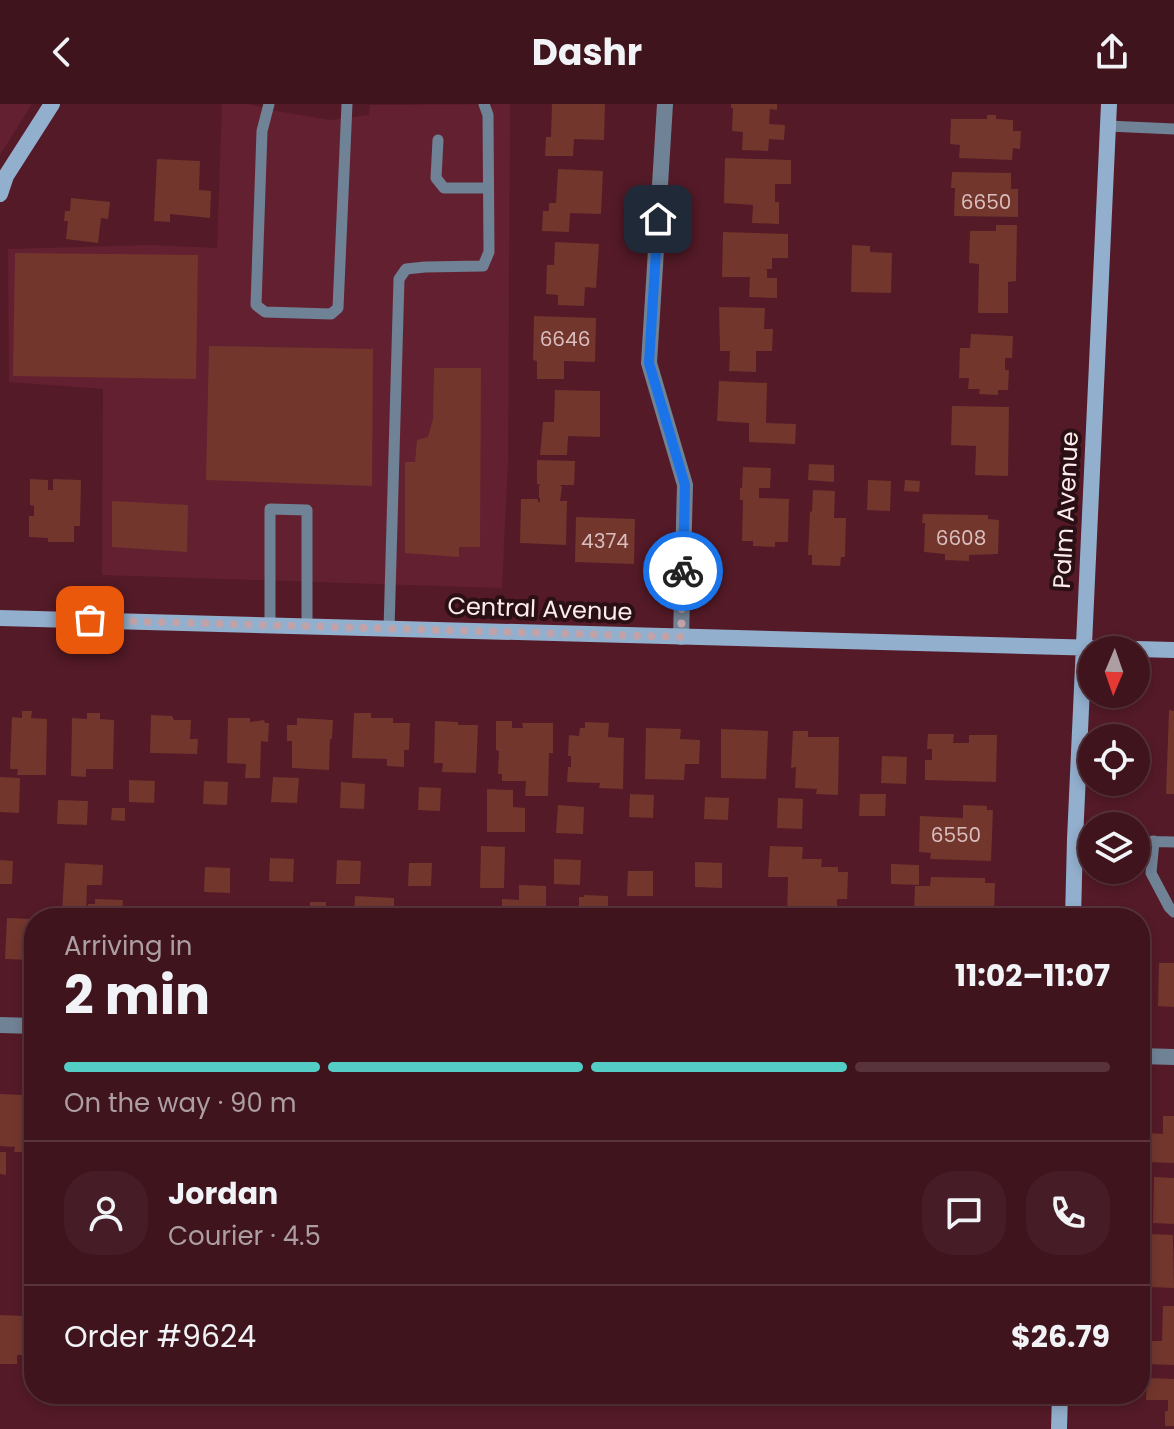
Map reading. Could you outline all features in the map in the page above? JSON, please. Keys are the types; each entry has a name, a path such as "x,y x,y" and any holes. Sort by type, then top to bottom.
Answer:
{"main road":[{"path":"0,194 6,176 52,104"},
{"name":"Palm Avenue","path":"1084,636 1109,104"},
{"name":"Central Avenue","path":"0,618 1078,648"},
{"name":"Central Avenue","path":"1150,649 1174,650"},
{"name":"Palm Avenue","path":"1083,708 1084,812"},
{"name":"Palm Avenue","path":"1074,908 1078,882"},
{"path":"1059,1429 1060,1404"}],"street":[{"path":"665,104 649,363 685,485 681,637"},
{"path":"0,1025 24,1026"},
{"path":"1150,1056 1174,1057"}],"lane":[{"path":"269,104 262,131 256,305 265,312 331,314 338,308 347,104"},
{"path":"389,629 399,279 406,269 483,266 489,252 488,115 484,104"},
{"path":"1108,126 1174,129"},
{"path":"438,140 436,178 444,188 488,188"},
{"path":"270,625 270,509 307,510 307,626"},
{"path":"1150,841 1174,842"},
{"path":"1154,841 1151,873 1174,912"}],"shaded area":[{"path":"0,104 32,104 0,155"},
{"path":"222,104 248,104 330,120 369,115 370,105 510,104 508,459 502,588 102,575 103,389 9,382 8,249 150,245 217,248"}],"building":[{"path":"552,104 605,104 604,140 574,139 573,156 545,156 546,137 551,137"},
{"path":"731,104 777,104 777,110 770,109 769,124 785,125 784,140 769,139 768,151 742,150 743,132 732,131"},
{"path":"987,115 1013,120 1013,131 1021,131 1020,149 1013,148 1012,160 959,158 960,145 950,144 951,119 987,119"},
{"path":"725,158 791,160 791,184 775,184 779,224 752,223 753,205 724,203"},
{"path":"157,159 200,161 199,190 211,191 210,218 170,214 170,222 154,221"},
{"path":"558,169 603,171 601,214 570,213 569,232 542,231 543,211 549,211 549,203 556,203"},
{"path":"952,172 1011,173 1011,189 1018,189 1018,217 954,216"},
{"path":"71,198 110,202 108,219 101,218 98,243 66,239 68,221 64,221 65,211 70,211"},
{"path":"996,225 1017,225 1016,281 1008,282 1008,313 978,313 979,264 969,263 970,231 996,231"},
{"path":"723,232 788,234 788,258 772,258 772,269 765,269 767,278 777,278 777,298 749,297 750,277 722,277"},
{"path":"555,242 599,244 596,288 585,287 584,306 558,305 558,295 546,294 547,265 554,265"},
{"path":"852,245 870,246 870,252 892,253 891,293 851,292"},
{"path":"15,253 198,255 196,379 13,376"},
{"path":"719,307 765,308 764,329 773,329 772,351 756,351 756,372 729,371 730,351 720,351"},
{"path":"534,316 596,318 595,362 564,361 564,379 537,379 537,361 533,360"},
{"path":"971,334 1013,336 1012,358 1005,358 1005,370 1009,370 1008,390 998,390 998,395 979,394 980,389 968,389 969,378 959,378 960,348 970,348"},
{"path":"209,346 373,349 372,486 206,480"},
{"path":"434,368 481,368 480,547 459,547 459,557 405,553 405,462 415,462 417,440 428,437 433,419"},
{"path":"719,381 767,383 766,423 796,424 795,444 749,442 749,423 717,421"},
{"path":"555,390 600,391 600,437 568,436 567,455 540,455 543,422 554,422"},
{"path":"952,406 1009,407 1008,476 975,475 976,446 951,445"},
{"path":"537,460 575,461 574,485 560,485 560,501 567,501 566,545 520,543 521,499 538,499 540,502"},
{"path":"809,464 834,465 834,482 808,480"},
{"path":"743,467 771,468 770,488 759,488 759,498 789,499 788,542 775,542 775,547 753,546 753,541 742,541 743,500 740,500 740,488"},
{"path":"30,479 48,480 48,490 53,490 53,479 81,480 80,526 74,526 74,542 48,542 48,538 29,537 29,516 34,516 34,506 30,505"},
{"path":"868,480 891,481 890,511 867,510"},
{"path":"905,480 920,481 919,492 904,491"},
{"path":"813,490 835,491 834,518 846,518 845,557 841,557 840,566 812,565 812,555 808,555"},
{"path":"112,501 188,505 187,552 112,547"},
{"path":"923,514 988,515 988,519 999,520 998,554 969,555 969,561 945,560 945,554 924,552"},
{"path":"576,517 635,519 634,564 575,562"},
{"path":"1169,710 1174,711 1174,794 1166,794"},
{"path":"22,711 32,711 31,718 47,719 46,775 17,775 18,769 10,769 12,717 22,718"},
{"path":"87,713 100,713 100,719 114,720 113,769 86,769 86,777 71,776 72,718 87,719"},
{"path":"354,713 371,713 371,718 393,718 393,723 410,723 409,750 404,750 404,767 387,766 387,759 352,758"},
{"path":"151,715 191,720 190,739 198,739 197,754 150,753"},
{"path":"228,718 250,718 250,722 264,720 269,723 268,742 261,741 260,778 245,778 246,764 227,763"},
{"path":"297,718 333,720 329,770 292,768 292,741 287,741 287,725 297,725"},
{"path":"435,721 478,725 476,773 442,772 443,763 434,763"},
{"path":"496,721 512,721 512,728 523,728 522,723 553,723 548,796 525,796 526,781 502,781 502,774 498,774"},
{"path":"585,722 609,723 608,737 624,738 623,789 599,788 600,783 567,782 568,767 571,767 569,735 579,736"},
{"path":"646,728 681,729 680,739 700,740 699,764 685,764 684,780 645,779"},
{"path":"721,729 768,731 766,779 721,778"},
{"path":"793,731 808,731 808,737 839,737 838,795 816,794 817,789 795,788 796,767 791,768"},
{"path":"928,734 954,734 953,743 969,743 969,735 997,735 996,782 925,780 925,760 932,760 932,749 927,749"},
{"path":"882,756 907,757 906,784 881,783"},
{"path":"0,777 20,778 19,813 0,812"},
{"path":"273,777 299,778 297,803 271,802"},
{"path":"129,780 155,781 154,803 129,802"},
{"path":"204,781 228,782 227,805 203,804"},
{"path":"341,782 365,784 364,809 340,808"},
{"path":"419,787 441,788 440,811 418,810"},
{"path":"487,789 513,790 513,807 525,808 525,832 487,832"},
{"path":"630,794 654,795 653,818 629,817"},
{"path":"860,794 886,794 885,816 859,816"},
{"path":"705,797 729,798 728,820 704,819"},
{"path":"778,798 803,799 802,829 777,828"},
{"path":"58,800 88,801 87,825 57,824"},
{"path":"558,805 584,807 583,834 556,833"},
{"path":"963,805 987,806 987,810 993,810 991,861 930,859 931,853 919,852 920,816 963,818"},
{"path":"112,808 125,808 125,821 111,820"},
{"path":"481,846 505,847 504,888 480,888"},
{"path":"770,846 803,847 802,859 822,859 821,867 838,867 838,872 848,872 847,899 837,899 837,908 787,908 788,877 768,877"},
{"path":"270,858 294,859 293,882 269,881"},
{"path":"554,859 581,860 580,885 554,884"},
{"path":"0,860 13,861 12,884 0,884"},
{"path":"337,860 361,861 360,884 336,884"},
{"path":"695,862 722,863 722,888 695,887"},
{"path":"65,863 103,865 102,885 87,885 86,908 62,908"},
{"path":"409,863 432,863 431,886 408,886"},
{"path":"891,864 919,865 919,885 891,884"},
{"path":"205,867 230,868 230,893 204,892"},
{"path":"628,871 653,871 653,896 627,896"},
{"path":"931,877 985,878 985,883 995,883 994,908 914,908 915,886 930,886"},
{"path":"519,885 546,886 546,908 502,908 502,899 519,900"},
{"path":"355,896 394,898 394,908 354,908"},
{"path":"608,896 608,908 579,908 579,897"},
{"path":"95,899 123,900 123,908 88,908 88,904 95,904"},
{"path":"310,902 326,902 326,908 310,908"},
{"path":"734,906 762,907 762,908"},
{"path":"7,918 24,919 24,960 5,959"},
{"path":"1159,963 1174,963 1174,1007 1158,1006"},
{"path":"0,1094 22,1095 24,1152 14,1152 15,1147 0,1146"},
{"path":"1163,1116 1174,1116 1174,1163 1150,1162 1150,1133 1163,1134"},
{"path":"0,1152 6,1152 6,1175 0,1174"},
{"path":"1154,1177 1174,1178 1174,1224 1153,1223"},
{"path":"1151,1234 1173,1235 1174,1288 1150,1287"},
{"path":"1163,1306 1174,1306 1174,1365 1150,1364 1150,1341 1162,1341"},
{"path":"0,1315 24,1316 24,1355 17,1355 17,1364 0,1364"},
{"path":"1150,1378 1174,1379 1174,1426 1165,1426 1168,1400 1150,1400"}],"way so far":[{"path":"90,620 681,637 683,571"}],"route":[{"path":"658,219 649,363 685,485 683,571"}]}
